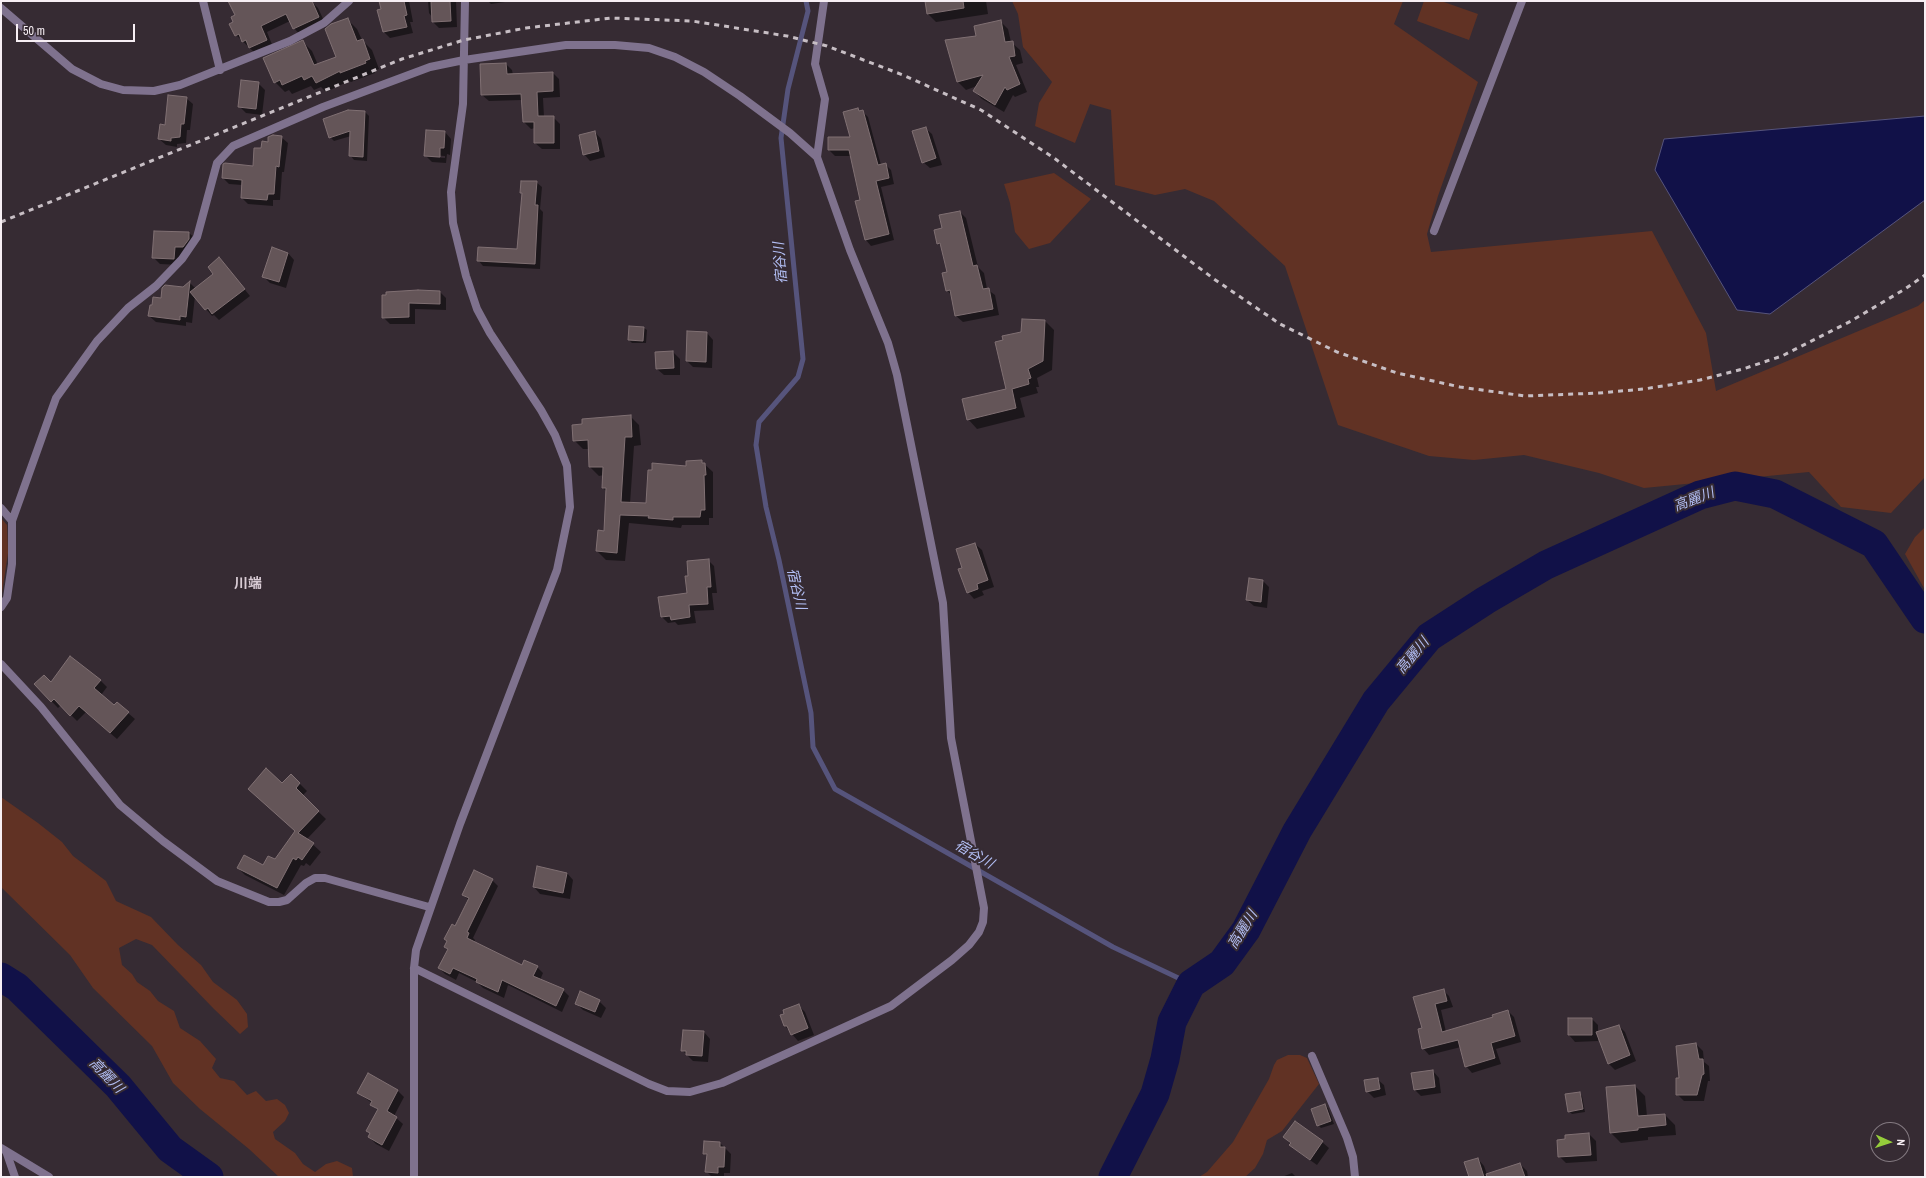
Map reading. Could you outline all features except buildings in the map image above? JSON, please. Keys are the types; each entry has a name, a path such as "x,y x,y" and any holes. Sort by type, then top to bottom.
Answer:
{"street":[{"path":"203,1 220,70"},
{"path":"1,8 72,69 100,84 123,90 154,91 180,85 290,41 324,23 349,1"},
{"path":"414,1177 414,968 416,950 429,907 557,570 570,507 567,466 555,435 541,410 490,333 477,309 466,276 455,231 451,192 463,104 465,1"},
{"path":"414,968 649,1084 667,1091 690,1092 722,1083 891,1006 952,960 969,945 979,932 983,922 984,908 951,738 943,603 897,375 888,342 850,250 817,157 825,99 815,64 824,1"},
{"path":"1434,231 1522,1"},
{"path":"1,607 7,598 12,564 12,521 56,398 97,341 128,308 156,286 182,259 197,237 217,163 233,146 323,107 430,67 464,60 566,45 615,44 649,48 675,57 704,72 740,96 790,133 817,157"},
{"path":"1,508 12,521"},
{"path":"1,664 41,707 120,805 163,841 217,881 269,902 279,902 286,900 306,882 315,878 325,878 429,907"},
{"path":"1312,1056 1347,1138 1353,1157 1355,1177"},
{"path":"4,1149 15,1177"},
{"path":"4,1149 49,1177"}],"shaded area":[{"path":"1012,1 1403,1 1394,24 1478,82 1438,196 1427,234 1431,252 1652,231 1706,333 1716,391 1918,306 1925,300 1925,477 1891,513 1841,507 1809,472 1644,488 1599,473 1524,455 1474,460 1429,456 1338,425 1285,266 1214,201 1185,189 1155,195 1115,185 1111,110 1090,104 1075,143 1035,126 1039,103 1052,82 1023,47 1018,14"},
{"path":"1424,1 1441,1 1478,14 1469,40 1417,21"},
{"path":"1925,116 1925,200 1770,314 1737,310 1655,170 1664,139"},
{"path":"1054,173 1091,199 1050,243 1029,249 1015,232 1010,203 1004,184"},
{"path":"1,518 7,525 8,553 1,600"},
{"path":"1925,527 1925,590 1905,554 1915,537"},
{"path":"1,797 62,842 73,856 106,881 116,901 151,917 178,945 201,965 213,982 237,1000 247,1014 248,1027 240,1034 152,945 136,939 119,948 122,965 132,974 137,982 150,991 158,1001 174,1011 180,1028 200,1041 216,1059 212,1068 220,1078 234,1081 247,1095 256,1091 266,1101 277,1099 285,1105 289,1113 285,1121 273,1132 275,1139 295,1153 303,1164 315,1172 326,1164 337,1161 352,1168 353,1177 279,1177 249,1149 200,1109 173,1083 152,1046 93,988 70,955 1,887"},
{"path":"1288,1055 1300,1055 1307,1058 1319,1084 1282,1131 1267,1140 1263,1154 1255,1168 1245,1177 1199,1177 1207,1172 1233,1142 1269,1079 1277,1060"}],"waterway":[{"name":"宿谷川","path":"806,1 808,11 788,89 781,138 803,359 798,377 759,422 756,445 766,507 779,560 811,713 813,747 835,789 1113,947 1191,984"},
{"name":"高麗川","path":"1113,1177 1155,1094 1165,1059 1172,1022 1191,984 1222,963 1246,930 1297,831 1376,701 1429,637 1486,600 1546,565 1700,495 1735,486 1775,494 1874,544 1925,619"},
{"name":"高麗川","path":"1,977 17,987 118,1086 170,1149 209,1177"}],"railway":[{"path":"1,222 402,59 464,40 526,28 611,18 692,21 787,36 827,46 903,75 981,110 1054,158 1214,279 1280,324 1337,352 1397,373 1460,387 1525,396 1599,393 1644,389 1700,380 1743,369 1782,356 1851,321 1905,289 1925,275"}],"district":[{"name":"川端","path":"248,584"}]}
